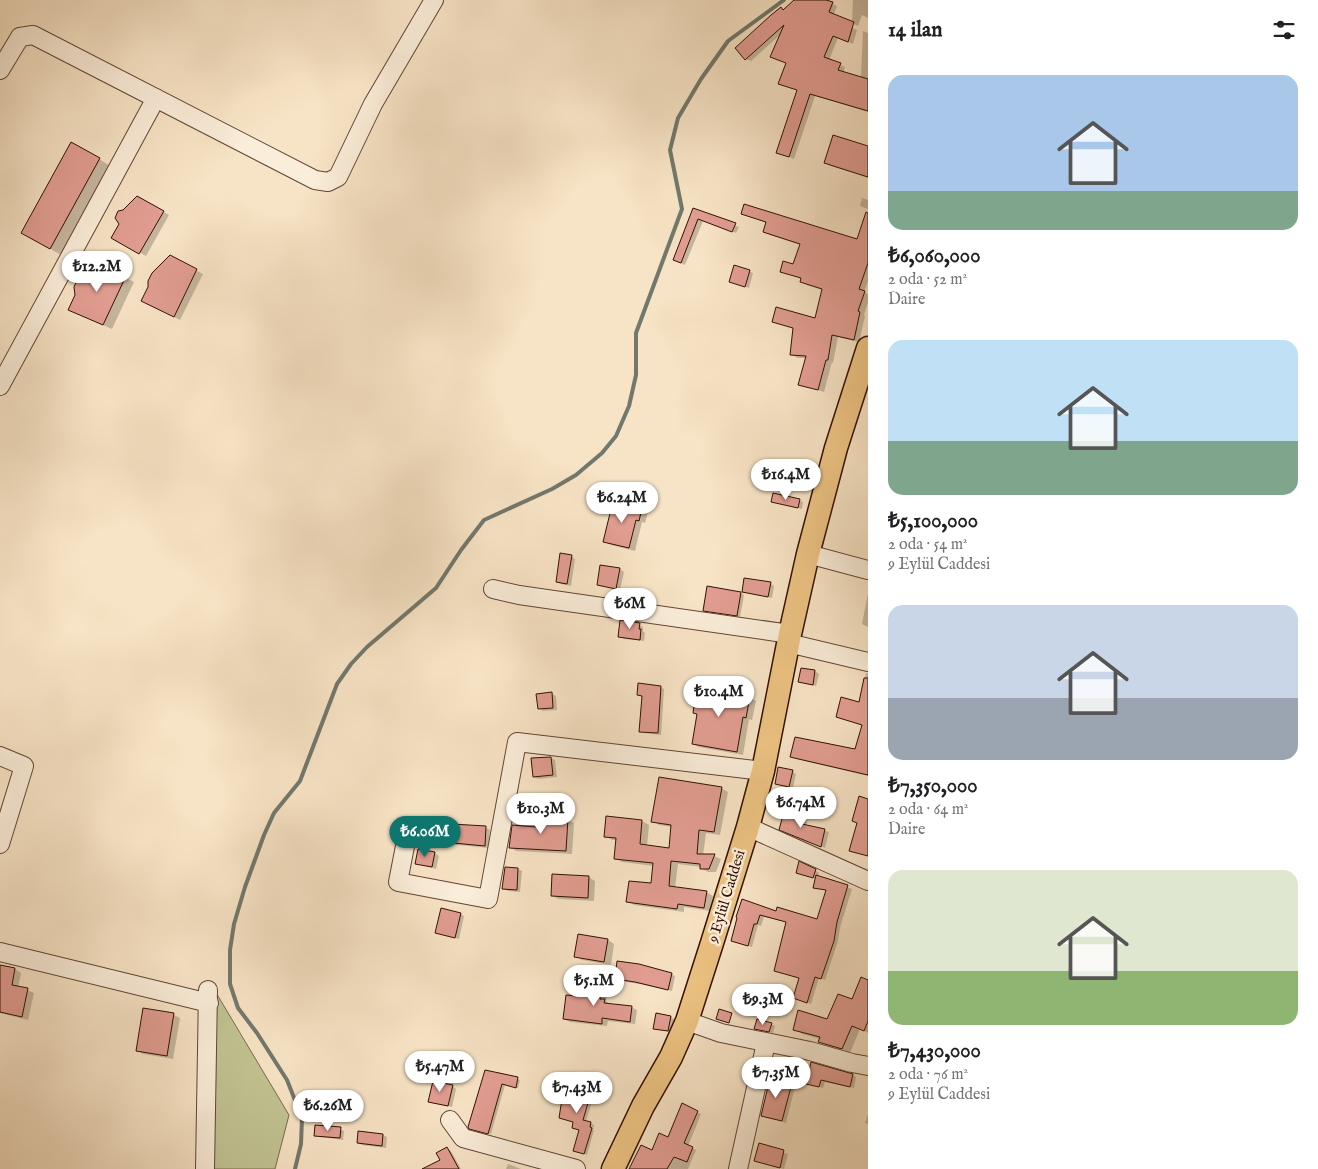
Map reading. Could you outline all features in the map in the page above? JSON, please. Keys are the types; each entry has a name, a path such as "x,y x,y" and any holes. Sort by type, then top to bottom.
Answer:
{"main road":[{"name":"9 Eylül Caddesi","path":"613,1169 643,1106 671,1057 687,1020 748,827 763,771 808,554 836,448 868,348"}],"street":[{"path":"0,70 20,38 34,35 315,180 328,182 338,177 373,104 434,0"},
{"path":"0,386 156,98"},
{"path":"808,554 868,570"},
{"path":"493,589 519,595 789,639 868,662"},
{"path":"408,831 398,882 488,899 517,742 763,771"},
{"path":"0,756 24,766 0,844"},
{"path":"748,827 868,881"},
{"path":"0,952 209,997 205,1169"},
{"path":"687,1020 722,1033 810,1051 868,1066"},
{"path":"738,1169 766,1043"},
{"path":"450,1120 463,1138 576,1169"}],"green space":[{"path":"215,991 289,1115 275,1169 213,1169"}],"building":[{"path":"794,0 826,0 833,2 829,12 854,22 848,42 833,36 824,57 841,63 838,70 868,79 868,111 810,94 789,157 776,153 797,90 778,84 786,63 770,57 784,25 745,60 735,48 771,15 781,7 783,10"},
{"path":"833,135 868,146 868,177 824,163"},
{"path":"71,142 100,158 50,249 21,233"},
{"path":"137,196 164,211 139,254 111,238 119,224 115,218 118,211 123,210"},
{"path":"744,204 857,239 866,212 868,213 868,263 859,289 865,291 858,311 860,312 854,340 832,335 828,360 826,360 818,390 798,385 806,356 790,355 793,328 772,322 776,307 815,318 822,289 800,282 801,278 780,272 783,261 793,264 800,244 763,232 766,222 741,214"},
{"path":"693,208 736,223 732,232 698,219 681,263 673,260"},
{"path":"170,255 197,269 174,317 141,301 152,273"},
{"path":"98,263 126,276 103,325 68,310 75,295 74,287 78,278 83,277"},
{"path":"734,265 750,270 745,287 729,282"},
{"path":"773,493 800,499 798,508 771,502"},
{"path":"613,501 642,508 639,521 636,520 629,548 603,542"},
{"path":"560,553 572,555 567,584 556,582"},
{"path":"600,565 620,568 616,589 597,585"},
{"path":"744,578 771,582 768,597 742,592"},
{"path":"707,586 741,592 737,616 703,611"},
{"path":"620,620 640,623 640,640 618,637"},
{"path":"801,668 815,670 813,685 798,682"},
{"path":"864,678 868,678 868,775 790,757 795,737 855,749 862,725 836,717 841,697 859,702"},
{"path":"638,683 661,686 658,733 639,732 642,696 637,695"},
{"path":"697,685 750,696 746,718 743,717 737,752 692,744 697,714 693,713"},
{"path":"552,692 553,708 538,709 536,694"},
{"path":"551,757 553,775 533,777 531,758"},
{"path":"778,767 793,770 789,787 775,784"},
{"path":"659,777 722,787 714,832 699,830 697,854 715,854 709,869 700,869 700,864 671,861 669,886 707,891 704,908 678,904 677,909 626,902 629,881 651,883 653,863 614,859 616,838 604,837 606,816 642,820 640,844 669,848 671,825 651,822"},
{"path":"859,796 868,799 868,856 849,851 857,823 852,821"},
{"path":"784,811 804,816 802,824 825,829 821,847 779,830"},
{"path":"537,816 568,818 566,851 509,848 512,825 537,827"},
{"path":"434,823 486,826 485,846 432,841"},
{"path":"418,849 435,852 432,867 415,864"},
{"path":"799,861 816,869 813,878 796,873"},
{"path":"505,867 518,868 517,890 502,889"},
{"path":"552,874 589,876 588,898 551,896"},
{"path":"816,875 848,885 837,922 834,941 821,979 815,977 807,1003 793,998 799,978 774,971 786,922 760,915 757,924 754,924 748,946 731,941 742,899 776,911 777,907 817,919 826,890 813,888"},
{"path":"441,908 461,913 455,938 435,933"},
{"path":"578,934 608,939 604,962 574,957"},
{"path":"617,961 639,964 672,973 668,990 615,979"},
{"path":"0,965 15,968 12,985 28,988 22,1017 0,1012"},
{"path":"861,977 868,980 868,1021 864,1031 852,1026 842,1049 818,1042 820,1037 793,1030 798,1010 827,1019 838,994 852,999"},
{"path":"580,983 602,986 600,999 605,999 604,1003 632,1006 630,1022 602,1018 602,1024 563,1019 566,995 578,996"},
{"path":"143,1008 174,1013 167,1056 136,1051"},
{"path":"719,1009 732,1013 729,1023 716,1019"},
{"path":"656,1013 671,1016 668,1031 653,1029"},
{"path":"757,1019 772,1023 769,1032 754,1029"},
{"path":"811,1062 853,1074 850,1087 821,1080 819,1087 806,1084"},
{"path":"485,1070 518,1077 516,1088 502,1084 488,1134 469,1129 468,1127"},
{"path":"770,1078 792,1083 782,1121 761,1116"},
{"path":"433,1081 453,1085 448,1106 428,1102"},
{"path":"564,1086 576,1089 577,1086 592,1089 583,1120 591,1122 590,1127 592,1128 584,1154 573,1151 579,1130 572,1128 573,1122 559,1118"},
{"path":"682,1103 698,1111 684,1143 693,1147 687,1162 674,1157 667,1169 629,1169 641,1145 652,1150 659,1133 668,1137"},
{"path":"315,1125 341,1127 340,1138 314,1136"},
{"path":"358,1131 383,1134 382,1146 357,1143"},
{"path":"759,1143 784,1150 780,1168 754,1161"},
{"path":"447,1147 459,1169 422,1169 440,1160 436,1153"}],"waterway":[{"path":"295,1169 301,1144 302,1118 287,1080 257,1033 238,1008 230,984 230,950 234,924 264,835 274,813 300,781 337,684 351,664 367,647 436,588 484,520 552,489 576,475 602,453 616,436 629,406 636,375 636,333 682,209 670,150 678,118 701,79 728,41 784,0"}]}
